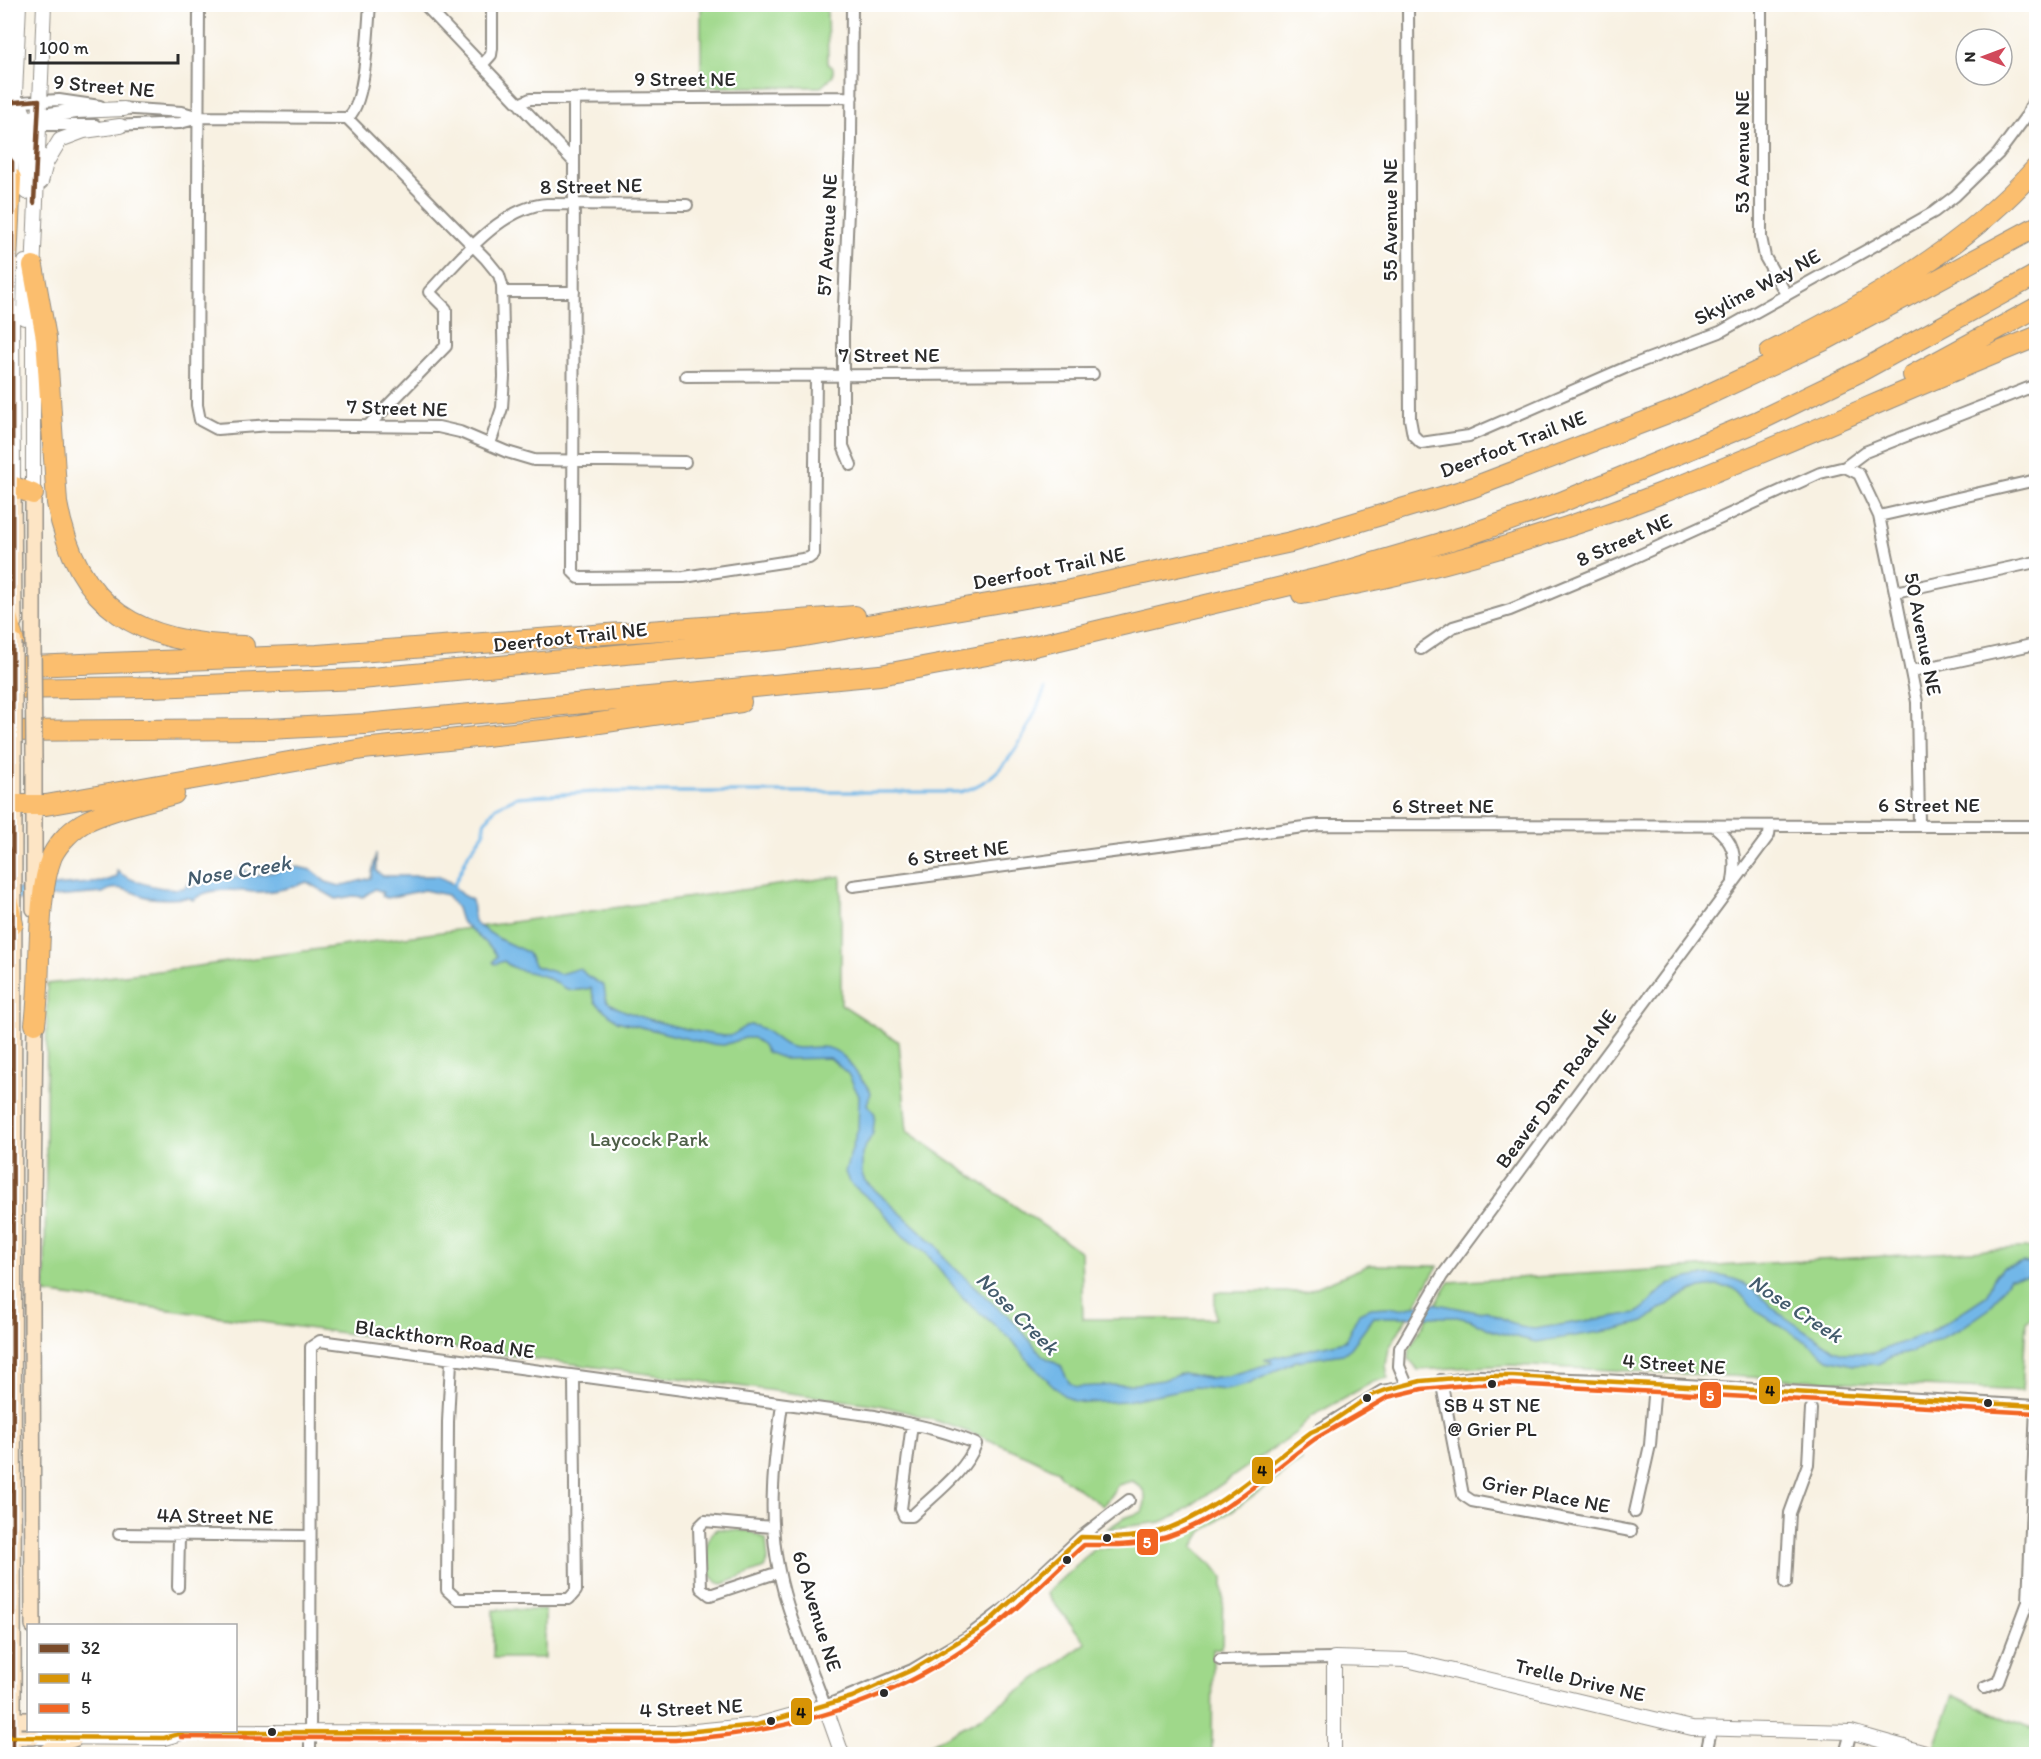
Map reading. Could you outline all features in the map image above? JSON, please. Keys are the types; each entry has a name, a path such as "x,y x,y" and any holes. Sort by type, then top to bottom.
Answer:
{"highway":[{"path":"4,326 9,163"},
{"path":"1673,411 1720,376 1800,337 1890,286 1986,220 2037,168"},
{"name":"Deerfoot Trail NE","path":"4,689 152,687 361,679 499,668 786,639 1070,590 1291,542 1471,488 1673,411 1827,339 2037,227"},
{"path":"33,266 46,338 59,512 75,562 100,598 146,630 199,644 466,646"},
{"path":"4,731 268,729 365,724 880,675 1030,647 1332,574 1465,536 1559,503 1758,421 1861,371 2037,275"},
{"path":"1661,493 1868,400 2037,308"},
{"path":"1095,630 1335,588 1557,530 1661,493 2037,337"},
{"path":"9,484 33,494"},
{"path":"4,668 317,655 466,646 556,637 880,615 1047,588 1070,590"},
{"path":"4,605 24,642"},
{"path":"17,805 249,771 363,749 579,726 769,698 784,685"},
{"path":"35,1024 45,885 52,856 68,834 88,820 249,771"},
{"path":"4,886 13,931"}],"main road":[{"path":"9,484 34,759 17,805 13,931 14,1225 9,1304 15,1720 9,1737 13,1755"},
{"path":"33,494 14,760 37,978"},
{"path":"33,1624 32,1304 35,1024"},
{"path":"4,1260 14,1225"},
{"path":"4,1695 13,1678"},
{"path":"33,1734 33,1755"},
{"name":"4 Street NE","path":"9,1737 33,1734"},
{"path":"43,1755 56,1745 74,1738"}],"street":[{"path":"4,77 10,58 13,4"},
{"path":"20,4 19,116 25,383 33,435"},
{"path":"9,484 9,163 19,116 39,100 44,4"},
{"path":"199,4 199,117"},
{"path":"370,4 360,92 355,109 347,118 473,245 499,275 503,292 504,392 502,408 490,444"},
{"path":"424,4 574,162"},
{"path":"482,65 491,55 492,4"},
{"name":"57 Avenue NE","path":"851,465 843,446 843,299 852,97 852,4"},
{"name":"55 Avenue NE","path":"1408,4 1410,419 1413,435"},
{"name":"53 Avenue NE","path":"1761,4 1761,237 1765,257 1786,294"},
{"name":"Skyline Way NE","path":"1413,435 1421,443 1469,436 1627,367 1720,332 1946,204 1998,154 2027,115 2037,95"},
{"name":"9 Street NE","path":"519,104 530,99 852,97"},
{"path":"574,99 573,572 579,578 684,577 809,558 814,554 816,376"},
{"name":"9 Street NE","path":"19,116 39,100 124,109 182,112 199,117 347,118"},
{"path":"19,116 124,109"},
{"path":"19,116 34,210 33,494"},
{"name":"9 Street NE","path":"19,116 120,126 180,123 199,117"},
{"name":"7 Street NE","path":"199,117 198,412 200,420 210,427 444,428 534,460 685,462"},
{"path":"34,210 46,163 60,140 84,131 120,126"},
{"name":"8 Street NE","path":"368,426 446,346 446,309 429,292 473,245 525,207 541,204 687,205"},
{"path":"503,292 574,292"},
{"name":"7 Street NE","path":"686,376 1094,374"},
{"name":"8 Street NE","path":"1421,649 1453,627 1510,610 1620,564 1820,473 1845,467 1865,452 2037,385"},
{"name":"50 Avenue NE","path":"1845,467 1859,474 1879,516 1912,671 1919,726 1919,824"},
{"path":"1879,516 2037,480"},
{"path":"1895,592 2037,562"},
{"path":"1912,671 2037,644"},
{"name":"6 Street NE","path":"854,886 1319,825 1919,824 2037,826"},
{"path":"1714,826 1726,836 1733,847 1736,861 1733,881"},
{"name":"Beaver Dam Road NE","path":"1407,1385 1398,1358 1406,1337 1442,1276 1769,835 1770,826"},
{"path":"9,1304 32,1304"},
{"name":"Blackthorn Road NE","path":"310,1755 311,1347 320,1341 451,1361 875,1416 912,1424 946,1432 976,1444 972,1455 912,1516 904,1516 901,1509 912,1424"},
{"path":"451,1361 448,1422 447,1590 457,1599 569,1599 576,1591 574,1377"},
{"name":"4 Street NE","path":"1320,1430 1368,1397 1407,1385 1441,1380 1513,1376 2036,1406"},
{"name":"Grier Place NE","path":"1441,1380 1463,1495 1472,1501 1631,1531"},
{"path":"1635,1512 1650,1445 1654,1384"},
{"name":"60 Avenue NE","path":"782,1405 772,1468 772,1527 779,1572 842,1755"},
{"path":"1984,1688 1998,1682 2028,1602 2036,1406"},
{"path":"1786,1583 1790,1513 1808,1464 1811,1409"},
{"name":"4 Street NE","path":"237,1732 675,1733 757,1725 825,1706 912,1671 985,1625 1073,1544 1129,1500"},
{"path":"772,1527 705,1521 699,1527 701,1588 710,1595 779,1572"},
{"name":"4A Street NE","path":"119,1534 310,1536"},
{"path":"178,1587 179,1536"},
{"path":"1334,1658 1334,1755"},
{"name":"Trelle Drive NE","path":"1220,1660 1334,1658 1407,1660 1692,1728 1851,1732 1929,1755"},
{"path":"1707,1755 1711,1730"},
{"name":"4 Street NE","path":"33,1734 74,1738 164,1738 181,1732"},
{"path":"1845,1755 1851,1732"}],"green space":[{"path":"701,5 827,5 828,64 833,68 833,76 821,87 701,87"},
{"name":"Laycock Park","path":"841,876 841,1004 899,1042 907,1131 1081,1252 1083,1319 1215,1319 1215,1292 1305,1292 1369,1265 1438,1266 1389,1348 1386,1365 1388,1378 1373,1382 1312,1416 1297,1432 1177,1515 1161,1522 1107,1529 1124,1518 1142,1512 1145,1494 1132,1481 1118,1485 1103,1506 1059,1475 1058,1471 1015,1451 948,1425 879,1405 45,1293 47,984 184,968"},
{"path":"2036,1247 2036,1315 2026,1322 2022,1391 1510,1365 1418,1370 1409,1360 1410,1347 1449,1282"},
{"path":"1296,1454 1302,1461 1202,1532 1193,1547 1213,1565 1223,1578 1222,1648 1213,1649 1212,1754 913,1754 980,1718 1086,1643 1046,1593 1094,1549 1139,1545 1172,1537 1189,1529"},
{"path":"717,1529 749,1531 766,1539 768,1560 764,1568 723,1584 716,1581 707,1568 706,1550 708,1541"},
{"path":"493,1610 545,1610 545,1658 493,1658"},
{"path":"1953,1695 1998,1716 2036,1729 2036,1754 1967,1754 1935,1746"}],"water":[{"path":"376,854 376,871 383,876 437,876 450,882 462,895 472,900 474,921 477,925 527,952 535,966 560,974 580,968 586,975 604,986 606,1000 627,1012 717,1035 730,1036 751,1025 765,1030 791,1047 829,1048 840,1054 850,1063 871,1093 867,1104 875,1114 873,1133 862,1153 862,1174 865,1181 937,1246 946,1260 1008,1315 1043,1356 1061,1366 1069,1382 1076,1387 1136,1384 1163,1380 1183,1373 1208,1378 1228,1376 1272,1363 1264,1360 1345,1341 1359,1313 1370,1308 1400,1309 1428,1302 1477,1312 1487,1311 1520,1327 1534,1329 1636,1313 1669,1285 1690,1278 1707,1276 1724,1276 1745,1284 1779,1313 1834,1350 1844,1353 1873,1353 1931,1332 1986,1296 1995,1276 2003,1268 2023,1262 2036,1265 2036,1276 2010,1278 1989,1309 1960,1329 1912,1352 1891,1357 1878,1364 1853,1365 1828,1359 1810,1344 1756,1311 1733,1288 1716,1286 1701,1288 1677,1298 1644,1322 1613,1330 1536,1342 1493,1331 1470,1320 1457,1317 1374,1317 1351,1348 1343,1354 1296,1361 1247,1385 1226,1390 1194,1387 1126,1401 1085,1403 1074,1401 1063,1395 1031,1364 1012,1340 965,1300 927,1254 902,1235 881,1209 849,1182 845,1172 858,1129 859,1096 848,1074 830,1058 785,1059 766,1052 763,1045 753,1038 745,1038 724,1045 708,1044 617,1021 595,1002 591,988 568,989 550,979 508,965 504,961 495,964 493,962 497,956 493,950 461,921 457,908 447,895 424,890 387,898 382,896 383,892 375,889 363,897 336,899 307,882 269,891 208,892 193,900 189,898 151,898 115,888 103,893 5,901 5,890 102,882 117,877 117,871 140,882 176,889 184,888 188,883 190,888 215,879 249,876 240,870 242,867 252,876 298,867 311,870 326,882 340,886 371,878"}],"waterway":[{"path":"453,887 469,853 484,833 484,823 496,807 517,797 594,792 960,792 977,786 991,777 1014,752 1045,689"}],"transit line":[{"name":"32","path":"4,103 39,100 34,203"},
{"name":"32","path":"4,152 12,162 13,1754"},
{"name":"4","path":"4,1737 164,1738 186,1732 675,1733 757,1725 852,1697 912,1670 985,1625 1081,1537 1136,1536 1154,1533 1176,1525 1237,1490 1311,1432 1327,1425 1370,1396 1421,1381 1478,1376 1513,1376 2036,1406"},
{"name":"5","path":"181,1737 675,1740 759,1730 841,1710 918,1677 954,1656 1002,1621 1084,1545 1144,1543 1175,1534 1197,1524 1238,1498 1315,1439 1388,1397 1422,1389 1478,1384 1513,1384 2036,1413"}],"place":[{"name":"SB 4 ST NE @ Grier PL","path":"1492,1384"}],"water label":[{"name":"Nose Creek","path":"238,870"},
{"name":"Nose Creek","path":"1796,1308"},
{"name":"Nose Creek","path":"1018,1313"}]}
